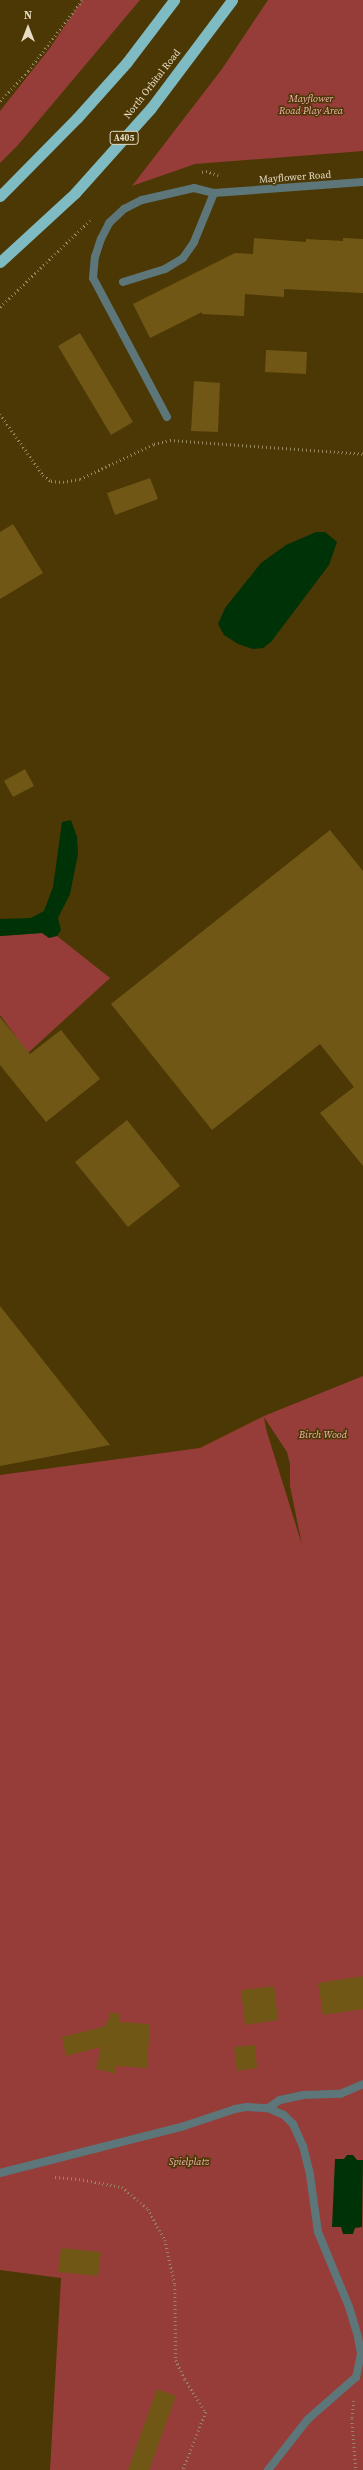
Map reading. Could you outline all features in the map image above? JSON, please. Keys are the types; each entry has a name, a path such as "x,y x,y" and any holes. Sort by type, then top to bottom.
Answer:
{"highway":[{"path":"0,196 71,124 127,62 174,0"},
{"name":"North Orbital Road","path":"0,262 75,193 151,108 232,0"}],"street":[{"name":"Mayflower Road","path":"167,417 93,278 95,257 101,239 109,223 124,209 142,200 194,188 214,193 363,182"},
{"path":"123,282 165,269 183,258 194,242 214,193"},
{"path":"268,2108 280,2100 303,2095 340,2094 363,2084"},
{"path":"0,2173 184,2126 235,2109 268,2108 284,2115 293,2124 303,2146 310,2175 318,2232 358,2337 361,2354 356,2377 308,2419 268,2470"}],"path":[{"path":"0,100 28,71 82,0"},
{"path":"0,414 42,475 51,481 63,482 80,479 154,444 170,440 363,454"},
{"path":"47,2177 78,2179 122,2187 148,2209 165,2240 175,2286 176,2360 206,2412 183,2470"},
{"path":"356,2377 352,2419 356,2470"}],"green space":[{"path":"82,0 140,0 18,145 0,163 0,111 50,48"},
{"name":"Mayflower Road Play Area","path":"268,0 363,0 363,151 195,164 132,186 222,69"},
{"path":"42,933 49,937 57,936 110,978 28,1053 0,1015 0,936"},
{"path":"363,1376 363,2470 50,2470 61,2278 0,2270 0,1475 200,1448 264,1416","holes":["264,1417 287,1452 290,1464 290,1486 302,1545 266,1429"]}],"shaded area":[{"path":"316,532 325,532 337,542 329,565 271,642 263,648 253,649 238,644 224,635 218,624 225,608 261,563 286,545"},
{"path":"71,820 77,837 78,854 70,894 58,918 61,930 57,936 49,938 42,933 0,936 0,919 31,918 44,911 53,887 62,822"},
{"path":"347,2155 353,2155 357,2160 363,2160 362,2227 355,2228 353,2234 343,2234 341,2227 332,2227 335,2159 344,2159"}],"building":[{"path":"254,238 306,242 306,239 343,241 343,238 363,239 363,293 284,289 284,297 245,294 244,316 202,314 202,312 150,338 133,304 235,253 253,254"},
{"path":"80,333 133,422 111,435 58,346"},
{"path":"266,350 307,352 306,374 265,372"},
{"path":"194,381 220,383 218,432 191,431"},
{"path":"150,478 158,499 115,515 107,493"},
{"path":"13,524 43,573 0,599 0,532"},
{"path":"25,769 34,786 13,797 4,781"},
{"path":"330,830 363,871 363,1166 320,1113 354,1087 320,1044 212,1130 111,1004"},
{"path":"0,1017 30,1054 61,1030 100,1079 46,1122 0,1065"},
{"path":"127,1120 180,1186 128,1227 75,1162"},
{"path":"0,1306 110,1445 0,1466"},
{"path":"363,1976 363,2009 323,2015 318,1983"},
{"path":"274,1986 278,2020 245,2025 241,1990"},
{"path":"110,2012 120,2014 120,2022 150,2024 147,2068 116,2066 116,2074 96,2069 101,2047 66,2056 62,2037 106,2026 105,2022 108,2022"},
{"path":"255,2045 257,2068 237,2071 234,2047"},
{"path":"61,2248 101,2252 98,2276 58,2272"},
{"path":"157,2389 176,2396 149,2470 128,2470"}],"park label":[{"name":"Birch Wood","path":"323,1435"},
{"name":"Spielplatz","path":"189,2162"}]}
